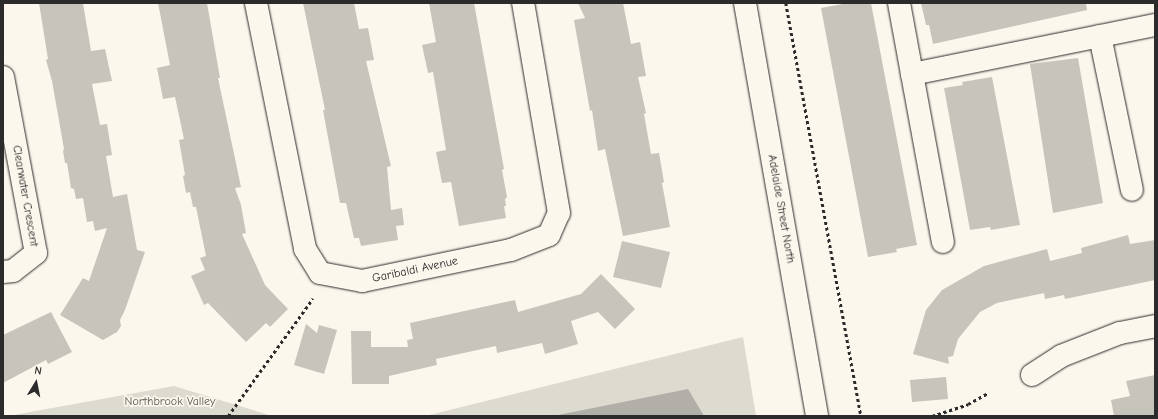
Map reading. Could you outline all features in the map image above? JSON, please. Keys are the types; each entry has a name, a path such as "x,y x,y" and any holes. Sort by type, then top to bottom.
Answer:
{"street":[{"name":"Garibaldi Avenue","path":"256,3 305,249 320,273 362,281 511,250 549,236 559,213 523,3"},
{"name":"Adelaide Street North","path":"745,3 817,416"},
{"path":"899,3 943,242"},
{"path":"912,74 1155,25"},
{"path":"1100,36 1132,190"},
{"name":"Clearwater Crescent","path":"3,77 36,253 13,271 3,272"},
{"path":"1032,375 1062,356 1120,333 1155,326"}],"path":[{"path":"786,3 861,416"},
{"path":"228,416 313,298"},
{"path":"932,416 968,404 988,393"}],"green space":[{"path":"743,337 756,416 425,416"},
{"name":"Northbrook Valley","path":"174,386 272,416 8,416"}],"shaded area":[{"path":"688,389 704,416 553,416"}],"building":[{"path":"39,3 83,3 91,51 105,49 112,81 92,84 100,125 107,124 112,155 106,156 113,197 127,194 137,250 145,252 125,310 120,320 121,326 117,332 103,340 60,315 83,278 89,281 107,228 95,231 93,221 87,222 83,198 76,199 74,189 71,188 67,163 65,163 64,149 52,81 46,60 48,59"},
{"path":"158,3 207,3 220,78 218,78 241,187 235,188 241,205 246,233 242,234 265,285 288,309 270,327 266,323 246,342 208,303 204,305 191,276 205,270 200,258 206,256 196,207 193,207 190,192 186,193 183,176 185,175 179,140 184,139 175,97 163,99 157,68 170,65"},
{"path":"303,3 354,3 359,29 368,28 374,60 366,61 391,166 387,167 391,210 402,208 404,225 396,226 398,240 361,246 359,238 354,238 346,203 340,203 323,110 325,110"},
{"path":"429,3 474,3 504,169 502,170 507,197 505,199 506,206 504,206 506,218 459,226 451,182 442,183 436,152 446,150 433,72 428,73 422,45 436,42"},
{"path":"578,3 623,3 631,44 640,42 646,76 638,77 646,113 644,114 651,154 659,153 664,182 662,183 670,227 623,236 605,149 598,151 592,110 590,111 574,20 585,18"},
{"path":"848,3 871,3 917,245 896,249 897,252 868,257 821,8"},
{"path":"921,3 1086,3 1087,10 933,44 929,25 926,25"},
{"path":"1078,58 1103,203 1053,213 1030,64"},
{"path":"992,77 1020,225 991,230 990,227 970,230 944,88 963,85 962,82"},
{"path":"1128,235 1130,244 1155,240 1155,280 1065,299 1064,295 1045,299 1044,293 997,303 980,312 958,339 953,356 948,357 949,364 913,354 926,310 942,290 984,266 1047,249 1050,261 1082,253 1081,248"},
{"path":"622,241 670,252 661,288 613,277"},
{"path":"601,274 635,309 615,329 598,312 571,321 578,344 545,354 542,343 497,353 496,346 436,359 437,365 389,376 389,384 352,384 351,331 371,331 371,347 408,347 407,340 413,339 410,323 515,300 518,312 581,294"},
{"path":"51,312 72,352 48,364 46,360 3,383 3,335"},
{"path":"306,324 317,333 319,325 337,330 324,374 294,365"},
{"path":"1155,375 1155,416 1114,416 1111,400 1130,396 1126,381"},
{"path":"946,377 948,399 912,402 910,380"}]}
